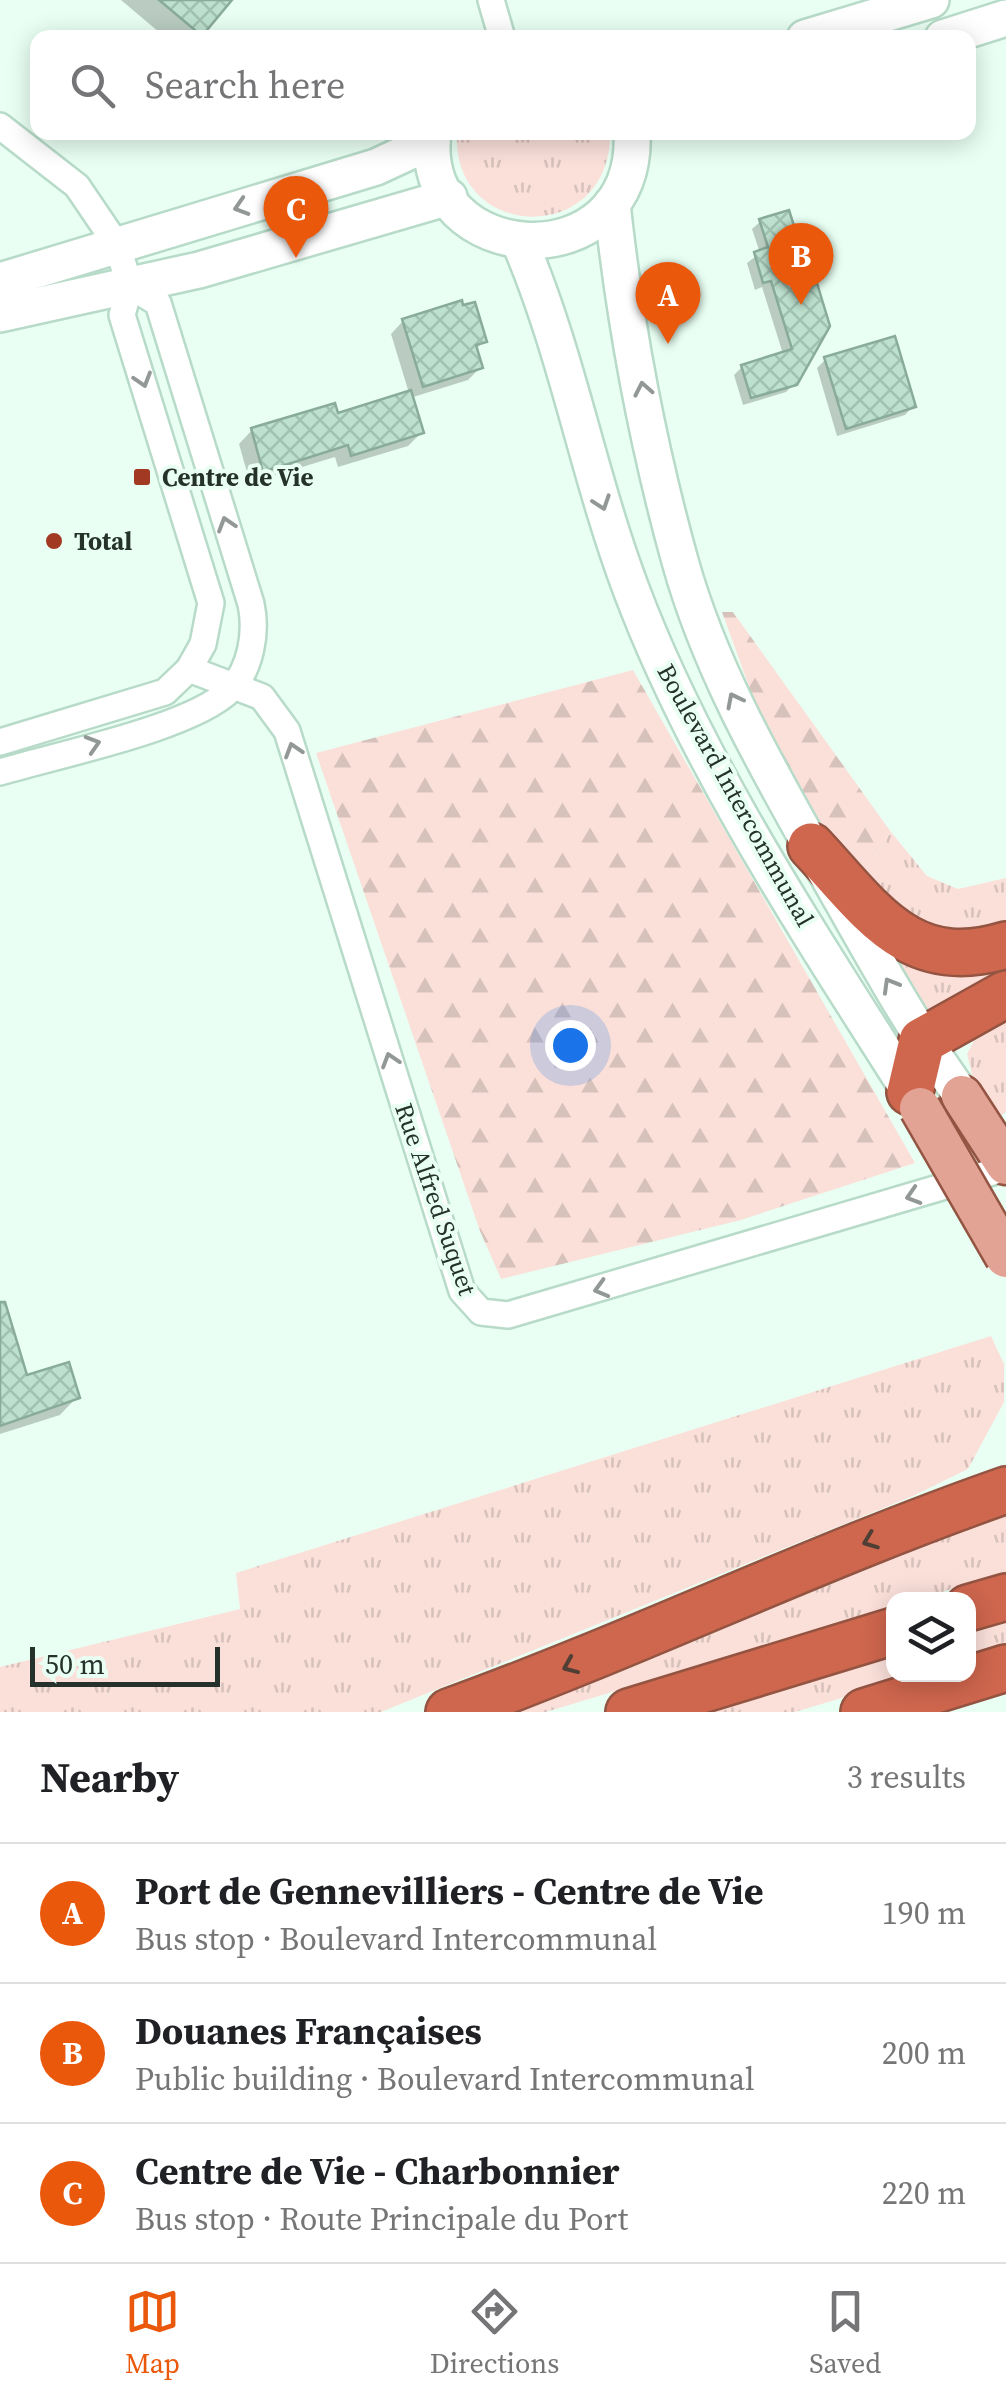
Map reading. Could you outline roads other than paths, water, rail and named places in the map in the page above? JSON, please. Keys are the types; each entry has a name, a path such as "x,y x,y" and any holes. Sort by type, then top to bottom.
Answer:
{"highway":[{"path":"811,846 872,910 925,950 986,951 1006,945"},
{"path":"915,1100 922,1041 1006,994"},
{"path":"961,1506 1006,1459"},
{"path":"449,1712 1006,1490"},
{"path":"976,1606 1006,1597"},
{"path":"630,1712 886,1633"},
{"path":"864,1712 1006,1668"}],"main road":[{"path":"832,30 931,0"},
{"path":"969,30 1006,18"},
{"path":"0,281 376,167 427,140"},
{"path":"433,140 436,170 448,197 470,221 520,243 575,234 612,204 624,184 639,140"},
{"path":"0,314 130,286 448,197"},
{"name":"Boulevard Intercommunal","path":"612,204 622,280 680,563 716,662 811,846 922,1041 1006,1166"},
{"name":"Boulevard Intercommunal","path":"520,243 560,352 589,464 632,590 679,701 1006,1257"}],"street":[{"path":"491,0 500,30"},
{"path":"0,126 77,186 117,245 130,286 122,315 210,603 206,634 189,669 164,692 0,742"},
{"path":"0,772 201,711 232,688 256,635 251,604 158,303 130,286"},
{"name":"Rue Alfred Suquet","path":"189,669 262,697 287,732 462,1291 481,1312 508,1315 1006,1166"}],"place":[{"name":"Centre de Vie - Charbonnier","path":"296,258"},
{"name":"Douanes Françaises","path":"801,305"},
{"name":"Port de Gennevilliers - Centre de Vie","path":"668,344"},
{"name":"Centre de Vie","path":"142,477"},
{"name":"Total","path":"54,541"}]}
